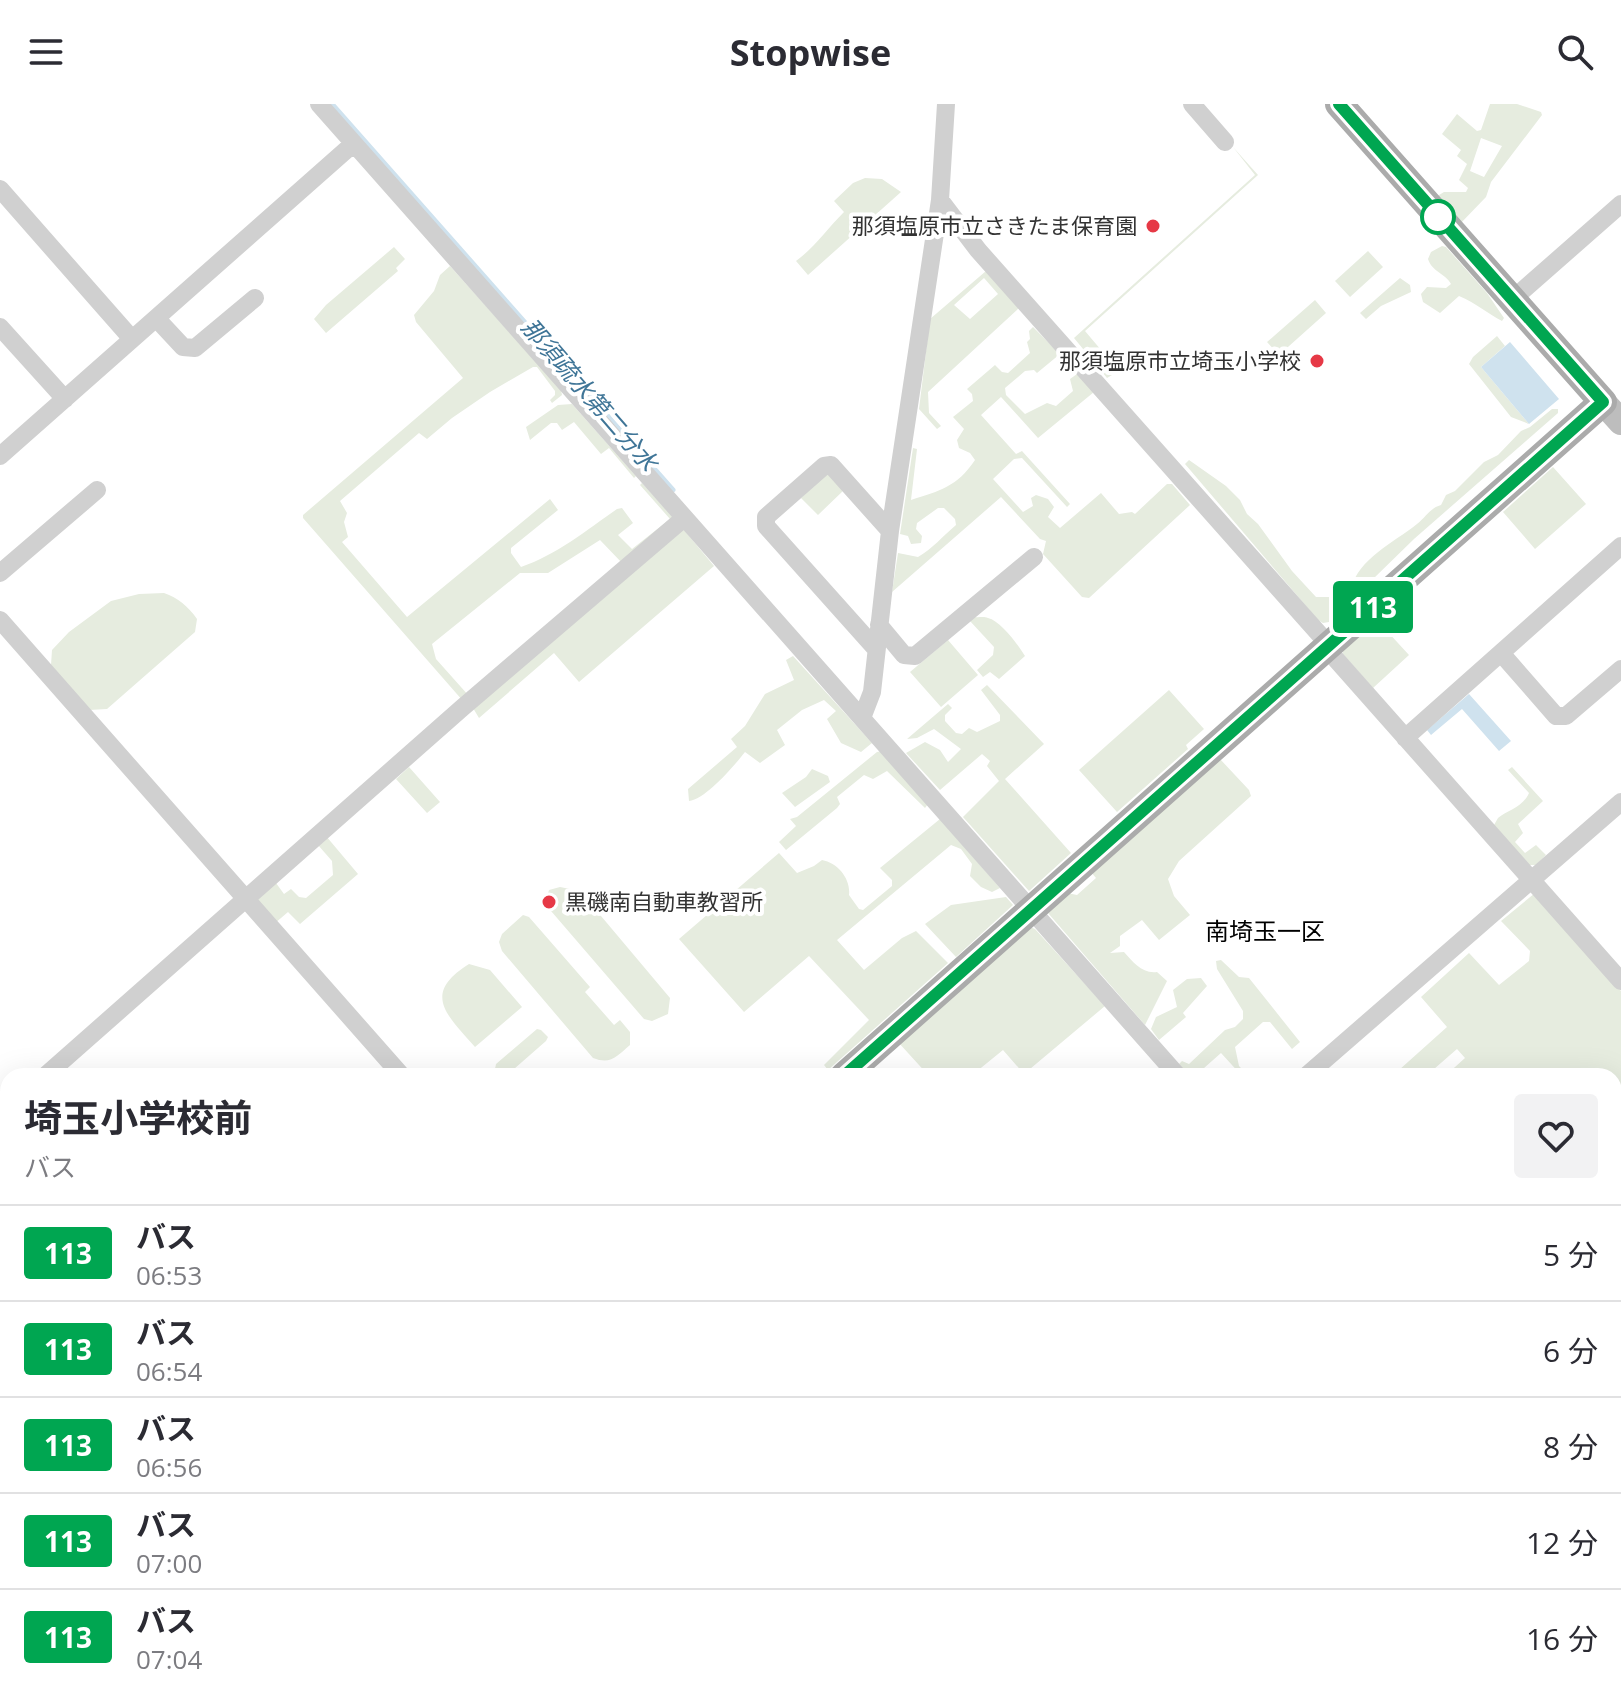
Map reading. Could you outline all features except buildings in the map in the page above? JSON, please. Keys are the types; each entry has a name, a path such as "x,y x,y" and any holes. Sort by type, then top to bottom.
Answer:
{"main road":[{"path":"853,1068 1327,647 1612,412 1339,104"}],"street":[{"path":"319,104 1171,1068"},
{"path":"862,718 872,692 890,531 940,200 946,104"},
{"path":"1192,104 1225,142"},
{"path":"0,456 353,144"},
{"path":"2,196 132,339"},
{"path":"940,200 978,250 1621,981"},
{"path":"1513,299 1621,204"},
{"path":"156,318 183,347 195,348 255,298"},
{"path":"0,327 65,399"},
{"path":"876,649 766,526 766,517 824,466 831,465 890,531"},
{"path":"0,573 97,490"},
{"path":"54,1068 462,708 683,519"},
{"path":"1405,738 1621,546"},
{"path":"879,625 904,655 915,656 1034,557"},
{"path":"0,620 395,1068"},
{"path":"1501,653 1556,716 1566,716 1621,669"},
{"path":"1315,1068 1621,802"}],"shaded area":[{"path":"1490,104 1517,104 1542,115 1491,182 1486,197 1459,225 1434,198 1444,192 1466,192 1468,188 1459,180 1467,164 1457,156 1461,150 1442,134 1457,114 1477,131 1481,130","holes":["1481,138 1502,146 1484,177 1470,171"]},
{"path":"1233,147 1258,175 1085,331 1107,357 1101,363 1112,375 1107,378 1074,338 1255,175"},
{"path":"865,178 882,179 901,192 808,275 796,261 844,212 834,201 853,183"},
{"path":"1442,246 1487,293 1504,318 1502,321 1459,296 1440,313 1423,302 1421,294 1427,287 1446,288 1451,284 1432,267 1428,259 1431,252"},
{"path":"394,247 405,259 396,268 398,271 326,333 314,319"},
{"path":"1368,251 1383,267 1350,297 1335,281"},
{"path":"450,266 561,390 562,395 552,403 550,400 555,391 537,367 533,367 490,392 427,439 419,433 340,501 347,513 344,522 348,537 342,542 407,617 550,499 558,510 511,548 521,567 559,549 622,508 633,523 618,535 632,549 670,519 640,485 642,483 673,517 623,564 600,540 548,573 520,573 432,644 436,659 469,696 463,701 303,518 463,378 416,322 414,315 434,291 440,275"},
{"path":"986,271 1019,308 928,392 929,413 941,426 937,429 919,409 930,319","holes":["984,278 998,294 970,319 954,305"]},
{"path":"1400,278 1410,285 1411,292 1381,306 1366,319 1360,313"},
{"path":"1315,300 1326,313 1279,355 1267,342"},
{"path":"1033,327 1060,354 1037,373 1034,370 1025,371 1005,388 1006,395 1025,414 1047,403 1056,406 1073,391 1070,379 1077,374 1094,392 1038,438 1001,397 981,415 1016,454 1022,451 1070,504 1067,507 1022,458 1014,459 993,479 1023,512 1033,506 1031,498 1036,495 1048,499 1054,507 1048,517 1060,528 1101,493 1119,514 1135,514 1167,484 1172,484 1190,505 1089,598 1082,597 1043,554 1046,541 1040,539 1001,497 892,592 898,553 918,557 956,525 955,519 944,508 938,508 917,523 921,543 911,544 908,536 900,534 913,448 917,449 911,500 939,491 968,469 975,460 970,453 959,448 957,440 964,429 953,417 973,401 967,389 995,365 1008,373 1030,353 1027,342"},
{"path":"1497,336 1505,346 1481,367 1529,424 1511,417 1469,364"},
{"path":"572,404 636,476 634,478 609,448 601,454 574,422 562,430 557,423 551,423 530,440 526,427 558,405"},
{"path":"1552,409 1558,409 1558,413 1414,539 1329,622 1323,623 1185,464 1189,460 1240,500 1247,514 1316,597 1337,597 1350,590 1361,569 1378,552 1441,505 1446,495 1455,491 1484,462 1498,455 1521,431"},
{"path":"1553,467 1586,504 1535,549 1503,512"},
{"path":"826,474 832,476 844,490 818,515 801,498"},
{"path":"684,530 714,566 579,682 554,653 479,718 473,708 676,531"},
{"path":"164,593 194,614 197,619 195,632 107,709 89,710 51,665 52,650 69,632 111,601 139,594"},
{"path":"974,617 993,620 1009,634 1025,656 999,679 990,672 983,677 977,670 993,655 994,647 970,621"},
{"path":"1375,618 1409,655 1373,688 1343,654 1342,648"},
{"path":"948,640 978,675 941,707 910,672"},
{"path":"793,656 872,743 861,752 841,743 827,719 836,711 824,700 802,710 777,730 785,745 760,763 745,752 711,788 689,801 688,789 737,747 731,739 745,726 765,694 794,680 786,660"},
{"path":"987,685 1044,744 1005,779 1071,853 1029,891 963,817 999,781 987,766 990,761 982,754 940,790 906,753 925,742 940,750 948,762 961,749 934,729 917,738 907,739 948,704 952,708 945,715 945,721 956,733 962,734 969,728 977,732 1000,721 1000,715 981,690"},
{"path":"1169,690 1204,729 1186,745 1188,749 1117,812 1079,770"},
{"path":"882,751 928,804 925,808 887,771 873,779 864,775 837,797 840,804 837,808 786,850 779,842 796,826 790,819 797,817"},
{"path":"1220,759 1251,796 1179,861 1168,879 1174,896 1190,915 1159,940 1142,920 1120,936 1120,946 1110,953 1124,952 1138,966 1157,972 1167,981 1145,1025 1048,913 1067,893 1077,895 1096,878 1091,872"},
{"path":"409,767 440,802 427,813 396,779"},
{"path":"1512,767 1543,801 1518,824 1523,833 1515,842 1525,853 1536,845 1546,855 1536,865 1529,865 1494,825 1498,818 1519,805 1529,793 1508,770"},
{"path":"812,769 828,776 830,782 795,807 782,793 806,777"},
{"path":"940,819 1000,888 992,892 981,887 970,876 972,864 961,849 951,845 837,940 864,970 902,938 916,931 948,963 830,1068 824,1065 869,1020 809,956 744,1012 679,939 779,853 797,873 822,860 833,864 846,878 849,895 863,910 892,886 892,880 880,868"},
{"path":"326,836 358,874 300,924 288,912 274,924 253,901 276,883 284,894 291,889 299,897 306,898 333,875 332,861 318,845"},
{"path":"560,887 580,891 670,998 668,1014 652,1021 644,1019 545,904 549,890"},
{"path":"1535,893 1621,991 1621,1068 1454,1068 1465,1058 1457,1049 1435,1068 1401,1068 1447,1027 1421,997 1469,953 1499,985 1529,961 1530,951 1501,921"},
{"path":"1006,897 1013,905 956,957 925,924 951,905"},
{"path":"523,915 529,917 590,987 585,992 614,1025 620,1020 630,1032 630,1045 617,1056 609,1060 593,1058 502,951 499,942 502,934"},
{"path":"1028,926 1035,929 1105,1006 1031,1068 1019,1068 1003,1050 981,1068 922,1068 898,1042"},
{"path":"1221,960 1239,977 1249,978 1300,1042 1292,1049 1270,1022 1263,1022 1235,1047 1241,1068 1235,1068 1221,1053 1204,1068 1182,1068 1179,1064 1182,1061 1189,1064 1225,1030 1235,1027 1243,1019 1243,1011 1217,969 1216,961"},
{"path":"469,964 490,970 522,1007 475,1047 448,1015 442,995 454,975"},
{"path":"1201,978 1207,986 1183,1013 1186,1017 1159,1040 1151,1029 1156,1017 1177,1007 1173,990 1187,979"},
{"path":"537,1029 548,1037 515,1068 495,1068"}],"water":[{"path":"1510,342 1559,399 1529,424 1481,367"},
{"path":"1469,694 1511,741 1499,751 1462,709 1431,735 1427,730"}],"waterway":[{"name":"那須疏水第二分水","path":"332,104 673,490"}],"bus line":[{"name":"113","path":"853,1068 1603,402 1339,104"}],"place":[{"name":"那須塩原市立さきたま保育園","path":"1153,226"},
{"name":"那須塩原市立埼玉小学校","path":"1317,361"},
{"name":"黒磯南自動車教習所","path":"549,902"}],"district":[{"name":"南埼玉一区","path":"1265,932"}]}
